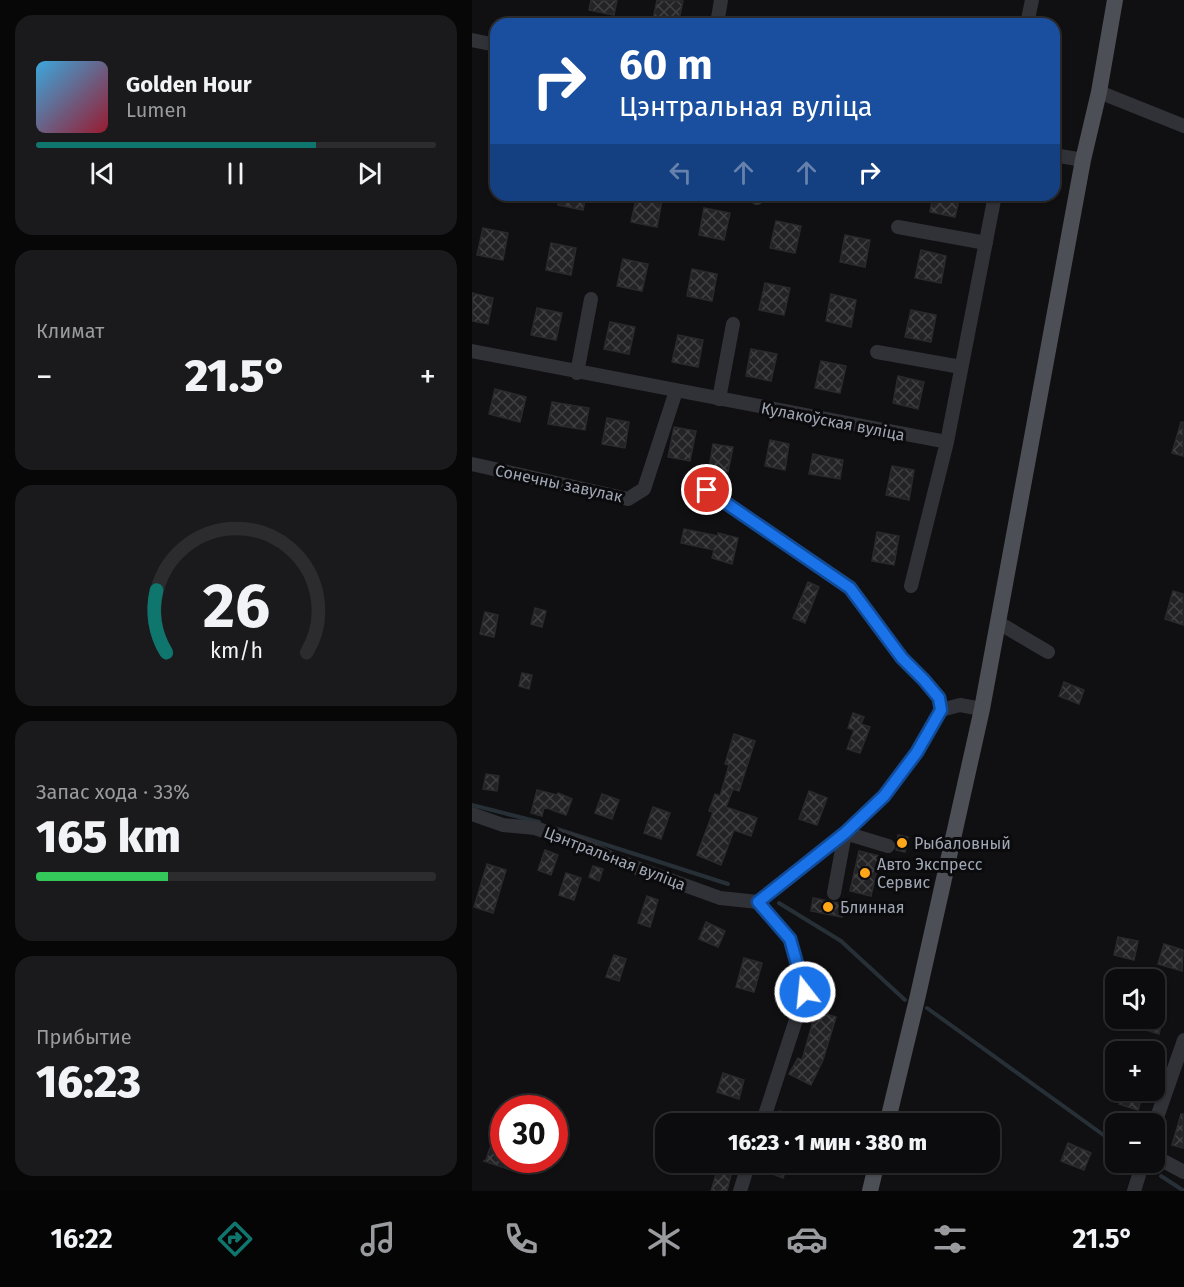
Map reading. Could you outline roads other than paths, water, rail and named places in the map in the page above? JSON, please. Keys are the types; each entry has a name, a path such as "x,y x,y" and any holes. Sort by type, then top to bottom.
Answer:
{"main road":[{"path":"890,1113 919,995 982,709 1083,160 1099,92 1115,0"},
{"path":"870,1191 874,1173"}],"street":[{"path":"718,18 721,0"},
{"path":"1028,18 1032,0"},
{"path":"472,40 490,44"},
{"path":"1099,92 1183,126"},
{"path":"1060,156 1083,160"},
{"path":"911,586 945,448 994,201"},
{"path":"898,227 986,243"},
{"path":"577,373 591,299"},
{"path":"719,399 733,324"},
{"name":"Кулакоўская вуліца","path":"472,351 577,373 674,397 719,399 945,448"},
{"path":"877,352 961,367"},
{"name":"Сонечны завулак","path":"472,464 628,499 644,489 674,397"},
{"path":"707,490 850,588 902,658 939,698 941,710 917,752 884,796 845,833 758,902 790,939 805,992 766,1113"},
{"path":"998,623 1048,652"},
{"path":"941,710 960,705 982,709"},
{"name":"Цэнтральная вуліца","path":"472,814 503,825 535,828 582,844 615,860 720,897 758,902"},
{"path":"845,833 888,846"},
{"path":"834,892 845,833"},
{"path":"1158,1113 1183,1040"},
{"path":"1165,1162 1183,1172"},
{"path":"740,1191 746,1173"},
{"path":"1134,1191 1140,1173"}],"waterway":[{"path":"472,805 539,822"},
{"path":"554,828 728,884"},
{"path":"779,903 841,941 905,1000"},
{"path":"927,1008 1105,1136"},
{"path":"1161,1176 1184,1191"}],"place":[{"name":"Рыбаловный","path":"902,843"},
{"name":"Авто Экспресс Сервис","path":"865,873"},
{"name":"Блинная","path":"828,907"}]}
